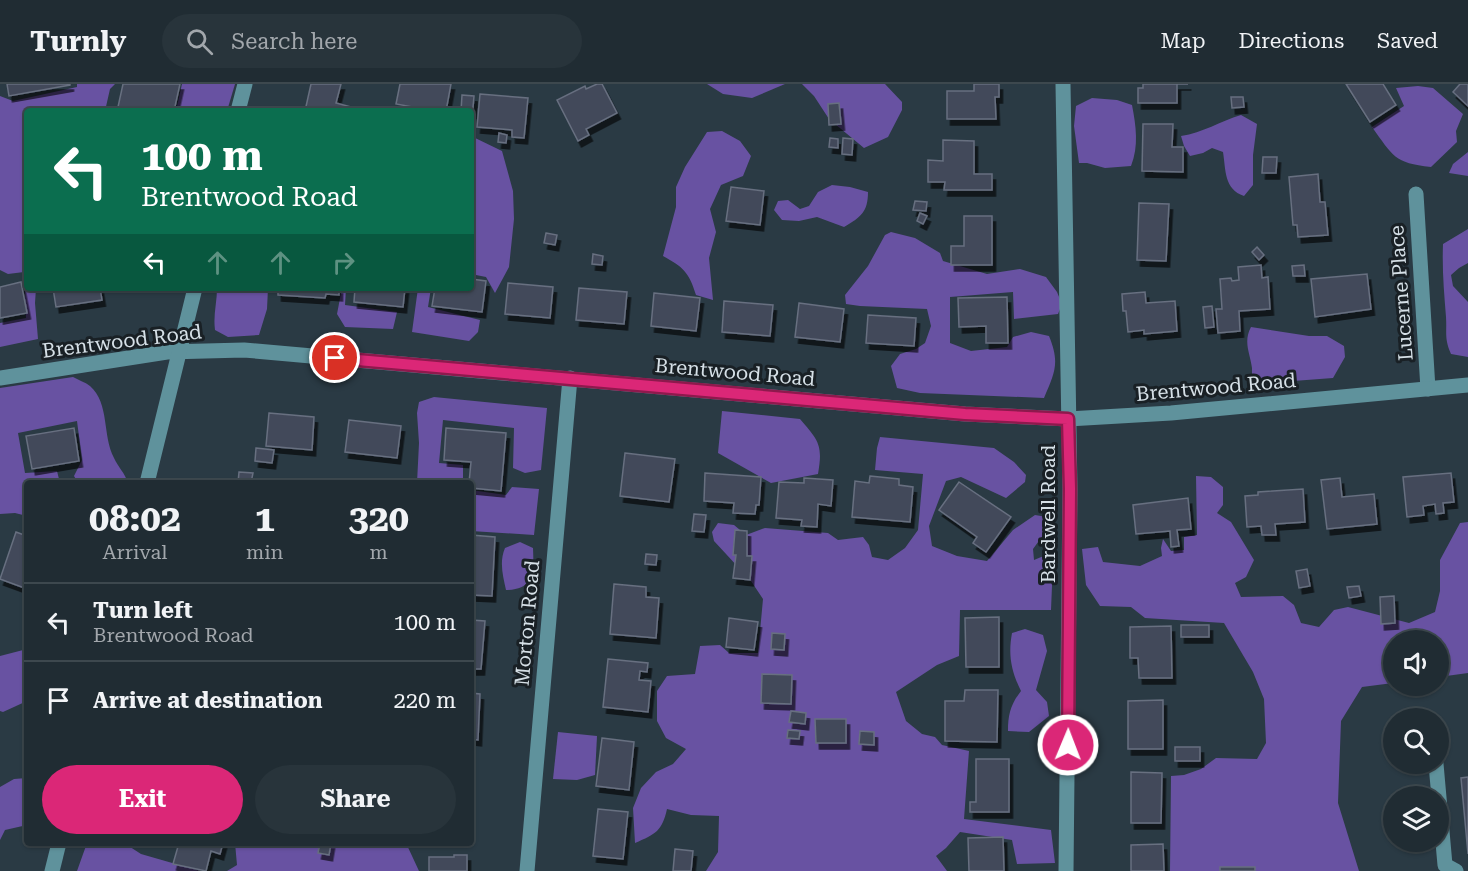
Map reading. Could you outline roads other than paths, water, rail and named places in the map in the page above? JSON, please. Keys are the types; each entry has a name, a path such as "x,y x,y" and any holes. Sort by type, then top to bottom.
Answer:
{"street":[{"path":"239,108 245,84"},
{"name":"Bardwell Road","path":"1064,84 1070,489 1066,871"},
{"name":"Lucerne Place","path":"1416,194 1428,389"},
{"path":"148,480 194,291"},
{"name":"Brentwood Road","path":"0,378 131,357 180,352 244,351 965,414 1068,419 1171,413 1468,385"},
{"name":"Morton Road","path":"527,871 570,378"},
{"path":"1437,774 1445,865 1456,871"},
{"path":"52,871 58,846"}]}
